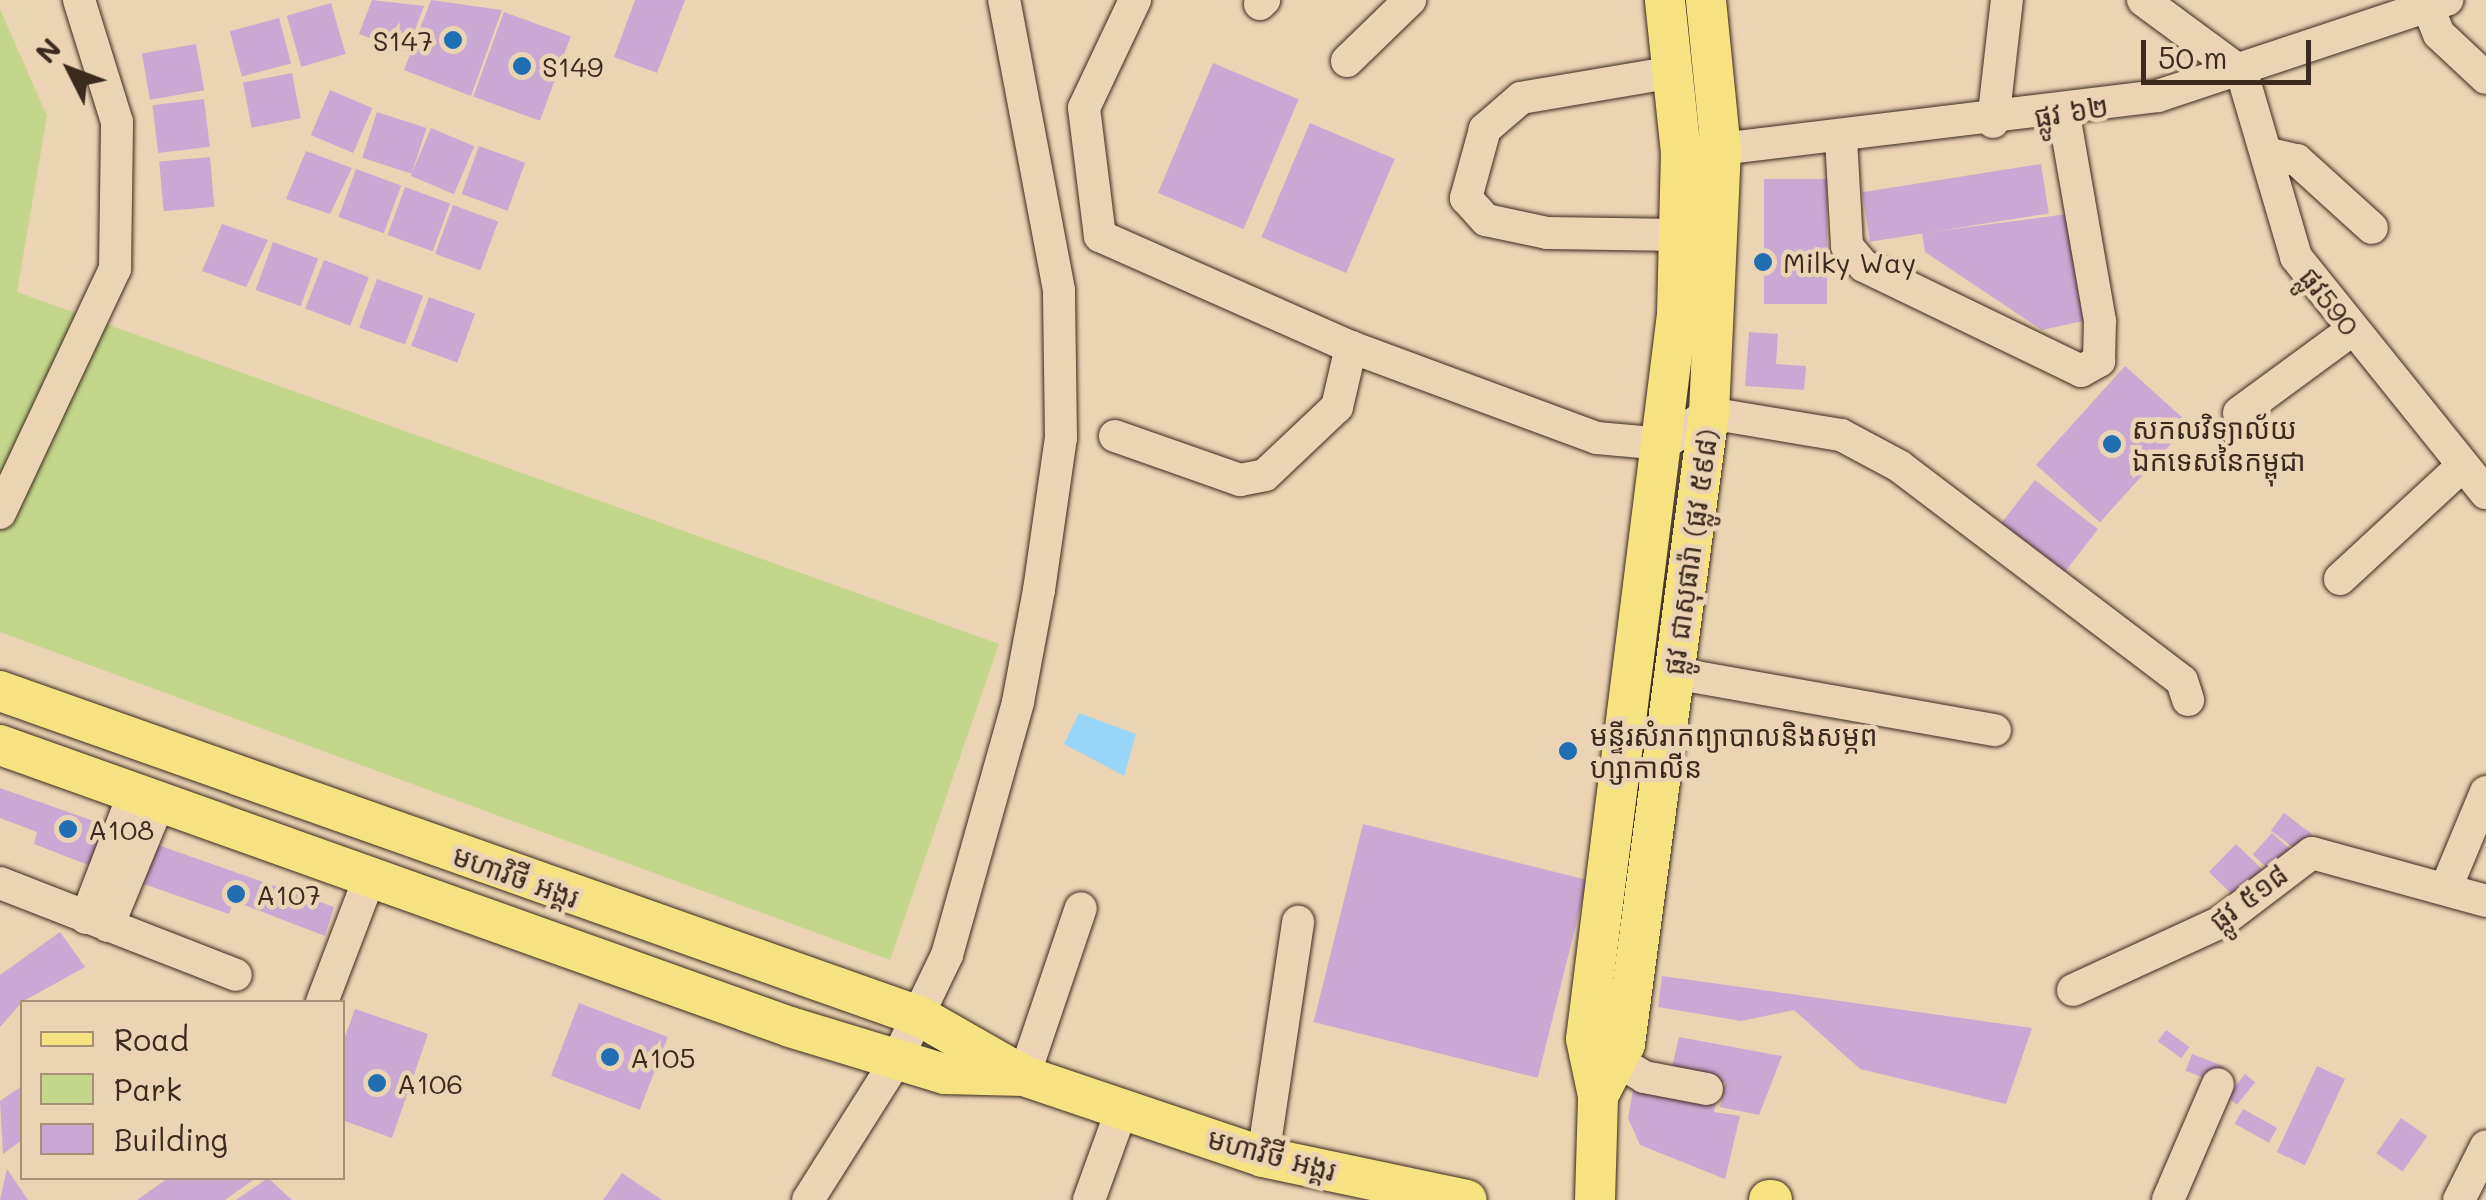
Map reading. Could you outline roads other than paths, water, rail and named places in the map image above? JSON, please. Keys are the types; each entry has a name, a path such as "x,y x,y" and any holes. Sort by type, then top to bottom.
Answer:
{"main road":[{"name":"ផ្លូវ ជាសុផារ៉ា (ផ្លូវ ៥៩៨)","path":"1595,1200 1598,1096 1586,1039 1664,444 1680,235 1680,153 1665,0"},
{"name":"ផ្លូវ ជាសុផារ៉ា (ផ្លូវ ៥៩៨)","path":"1598,1096 1616,1060 1709,413 1720,151 1706,0"},
{"name":"មហាវិថី អង្គរ","path":"0,691 921,1017 1024,1076 1122,1110 1264,1157 1468,1200"},
{"name":"មហាវិថី អង្គរ","path":"0,745 896,1061 946,1074 1024,1076"}],"street":[{"path":"0,513 115,270 118,122 79,0"},
{"path":"808,1200 921,1017 956,931 1018,702 1061,438 1059,290 1004,0"},
{"path":"1135,0 1084,108 1100,236 1351,347 1597,438 1664,444 1709,413 1841,436 1899,466 2182,681 2188,700"},
{"path":"1347,60 1410,0"},
{"path":"1993,122 2007,0"},
{"path":"2142,0 2242,74"},
{"path":"2437,4 2439,34 2486,78"},
{"name":"ផ្លូវ ៦២","path":"1680,153 2064,114 2242,74 2437,4"},
{"path":"1674,72 1521,98 1486,129 1466,198 1486,220 1547,234 1680,235"},
{"name":"ផ្លូវ590","path":"2242,74 2270,154 2296,257 2486,493"},
{"path":"1841,138 1848,246 1864,266 2081,371 2099,361 2100,321 2064,114"},
{"path":"2270,154 2297,160 2372,228"},
{"path":"2239,413 2352,330"},
{"path":"1115,436 1240,480 1265,475 1337,407 1351,347"},
{"path":"2340,579 2461,466"},
{"path":"1674,674 1995,730"},
{"path":"2446,888 2486,792"},
{"path":"96,922 147,797"},
{"name":"ផ្លូវ ៥១៨","path":"2073,990 2220,922 2312,853 2486,901"},
{"path":"323,1000 370,876"},
{"path":"0,884 236,975"},
{"path":"1024,1076 1081,908"},
{"path":"1264,1157 1298,922"},
{"path":"1616,1060 1644,1077 1706,1089"},
{"path":"2168,1200 2218,1084"},
{"path":"1090,1200 1122,1110"},
{"path":"2460,1200 2486,1146"}],"water":[{"path":"1079,713 1136,734 1124,776 1064,744"}],"place":[{"name":"S147","path":"453,40"},
{"name":"S149","path":"522,66"},
{"name":"Milky Way","path":"1763,262"},
{"name":"សកលវិទ្យាល័យ ឯកទេសនៃកម្ពុជា","path":"2112,444"},
{"name":"មន្ទីរសំរាកព្យាបាលនិងសម្ភព ហ្សាកាលីន","path":"1568,751"},
{"name":"A108","path":"68,829"},
{"name":"A107","path":"236,894"},
{"name":"A105","path":"610,1057"},
{"name":"A106","path":"377,1083"}]}
